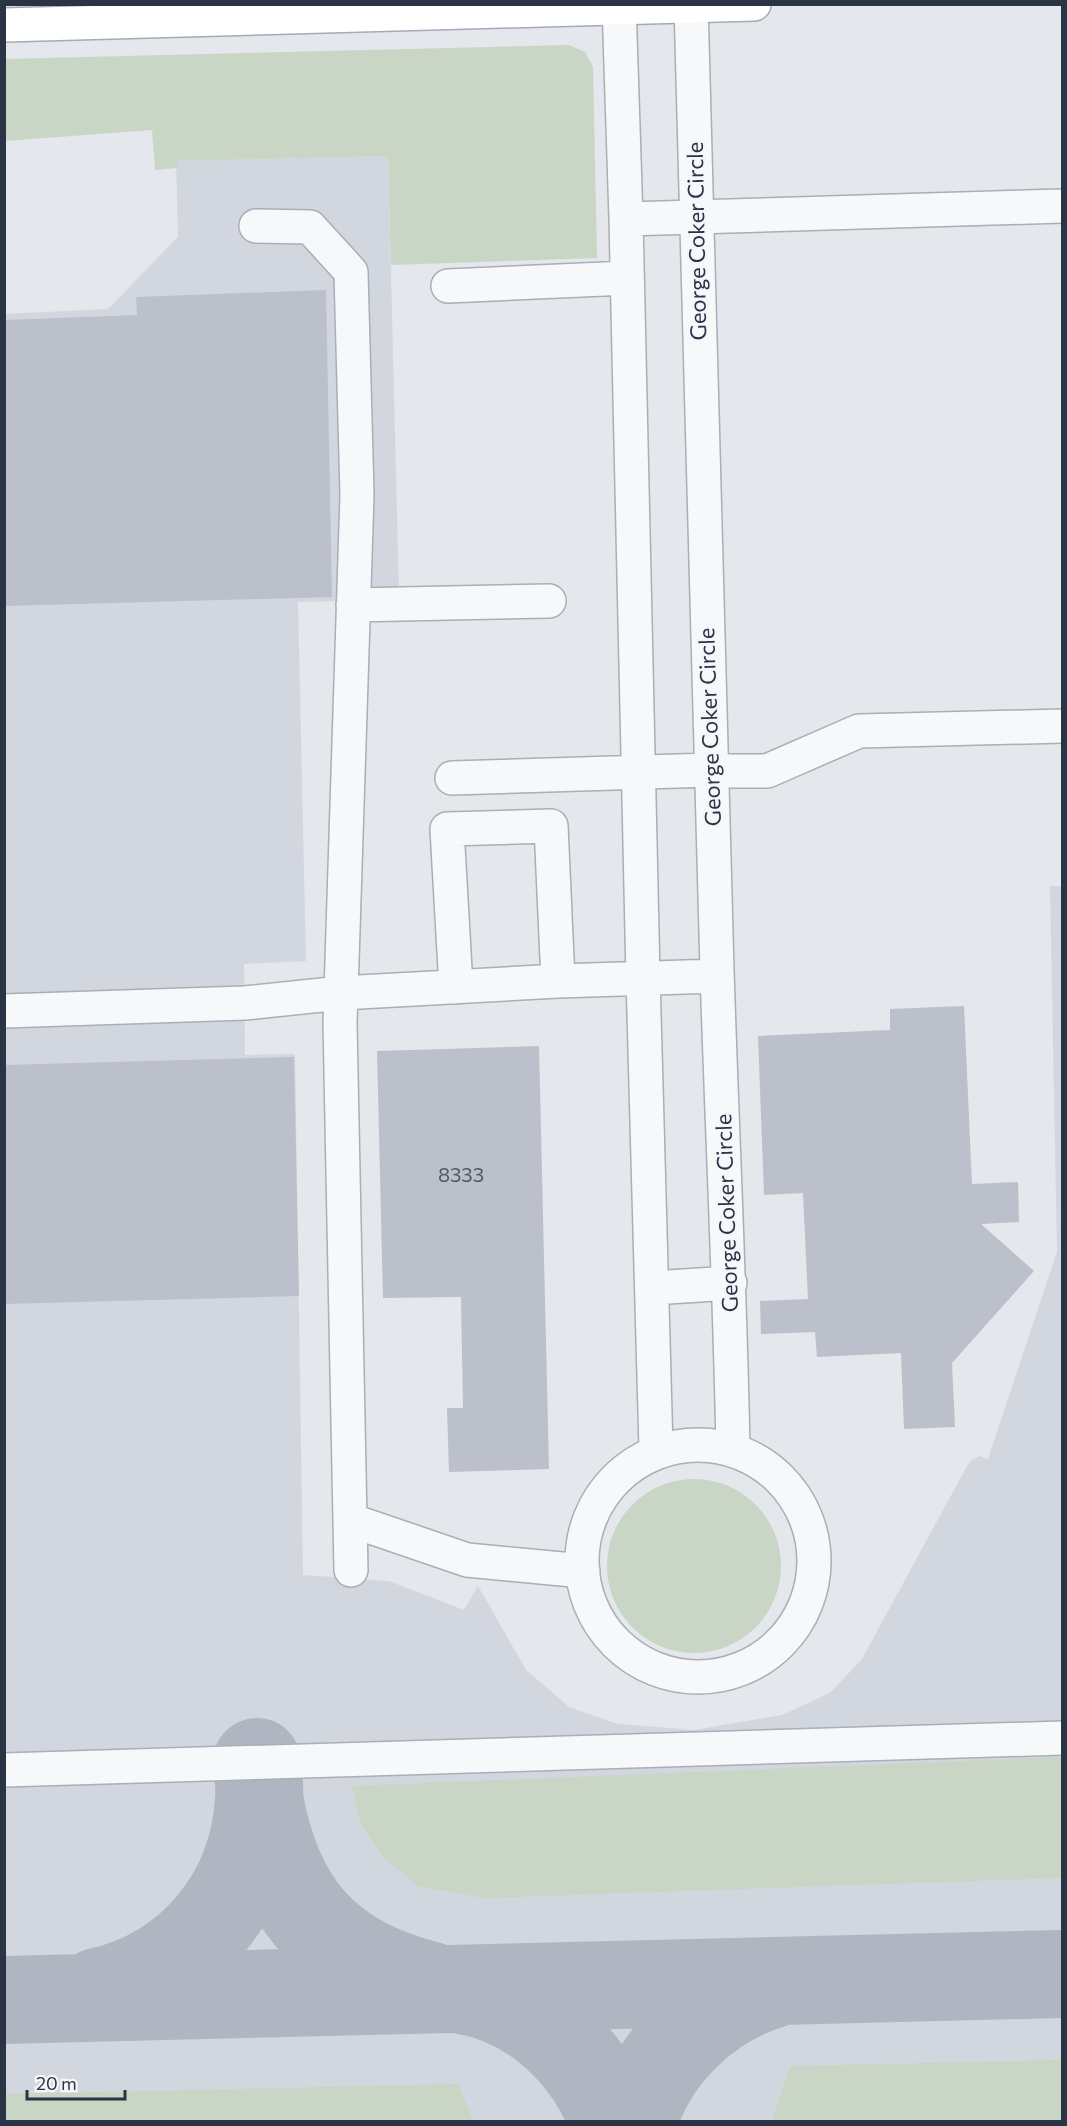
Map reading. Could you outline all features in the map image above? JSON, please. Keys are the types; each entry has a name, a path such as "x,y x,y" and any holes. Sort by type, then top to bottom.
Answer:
{"main road":[{"path":"4,25 754,4"}],"street":[{"name":"George Coker Circle","path":"691,5 695,216 718,771 717,976 730,1283 733,1449"},
{"path":"619,7 656,1449"},
{"path":"626,219 1062,206"},
{"path":"256,226 310,227 351,272 357,495 340,1023 351,1570"},
{"path":"448,286 627,278"},
{"path":"353,605 549,601"},
{"path":"452,778 767,771 859,731 1062,726"},
{"path":"456,987 447,829 551,826 558,981"},
{"path":"4,1011 244,1003 341,993 643,977 717,976"},
{"path":"653,1288 730,1283"},
{"path":"656,1449 733,1449 767,1466 794,1494 812,1537 814,1570 804,1609 779,1644 755,1663 723,1675 689,1677 654,1669 625,1653 598,1622 584,1588 582,1549 591,1515 605,1491 629,1467 656,1449"},
{"path":"350,1520 467,1560 583,1571"},
{"path":"4,1770 1062,1738"}],"shaded area":[{"path":"388,156 399,593 335,601 298,602 306,961 244,964 245,1055 295,1054 303,1575 389,1581 464,1610 478,1586 526,1670 569,1707 618,1724 695,1730 782,1715 830,1693 862,1659 967,1466 979,1456 988,1459 1057,1252 1050,886 1062,886 1062,2121 5,2121 5,314 108,309 178,237 176,161"}],"green space":[{"path":"569,45 585,52 593,67 597,258 391,265 388,156 177,161 177,168 155,170 152,130 5,141 5,59"},
{"path":"694,1479 711,1480 727,1485 743,1493 756,1504 767,1517 775,1533 780,1549 780,1583 775,1599 767,1615 756,1628 743,1639 727,1647 711,1652 694,1653 677,1652 661,1647 645,1639 632,1628 621,1615 613,1599 608,1583 607,1566 608,1549 613,1533 621,1517 632,1504 645,1493 661,1485 677,1480"},
{"path":"1062,1757 1062,1878 483,1898 418,1886 383,1857 360,1821 352,1786"},
{"path":"1062,2060 1062,2121 772,2121 790,2066"},
{"path":"458,2084 473,2121 5,2121 5,2094"}],"building":[{"path":"326,290 332,597 4,606 4,320 137,315 136,297"},
{"path":"964,1006 972,1184 1018,1182 1019,1222 981,1224 1034,1271 952,1363 955,1427 904,1429 901,1353 817,1357 815,1332 761,1334 760,1301 808,1299 803,1193 764,1195 758,1036 890,1030 890,1009"},
{"path":"539,1046 549,1469 449,1472 447,1408 463,1408 461,1297 383,1298 377,1051"},
{"path":"294,1057 299,1296 4,1304 4,1065"}],"taxiway":[{"path":"98,1992 131,1982 162,1966 188,1947 212,1923 230,1896 245,1866 254,1834 259,1794 257,1762"},
{"path":"259,1798 267,1835 279,1867 293,1896 312,1921 334,1942 361,1960 392,1974 428,1985"},
{"path":"4,2000 1062,1974"},
{"path":"633,2122 655,2074 670,2052 688,2033 708,2016 730,2002 779,1982"},
{"path":"462,1990 488,1996 512,2006 555,2035 590,2075 613,2122"}]}
